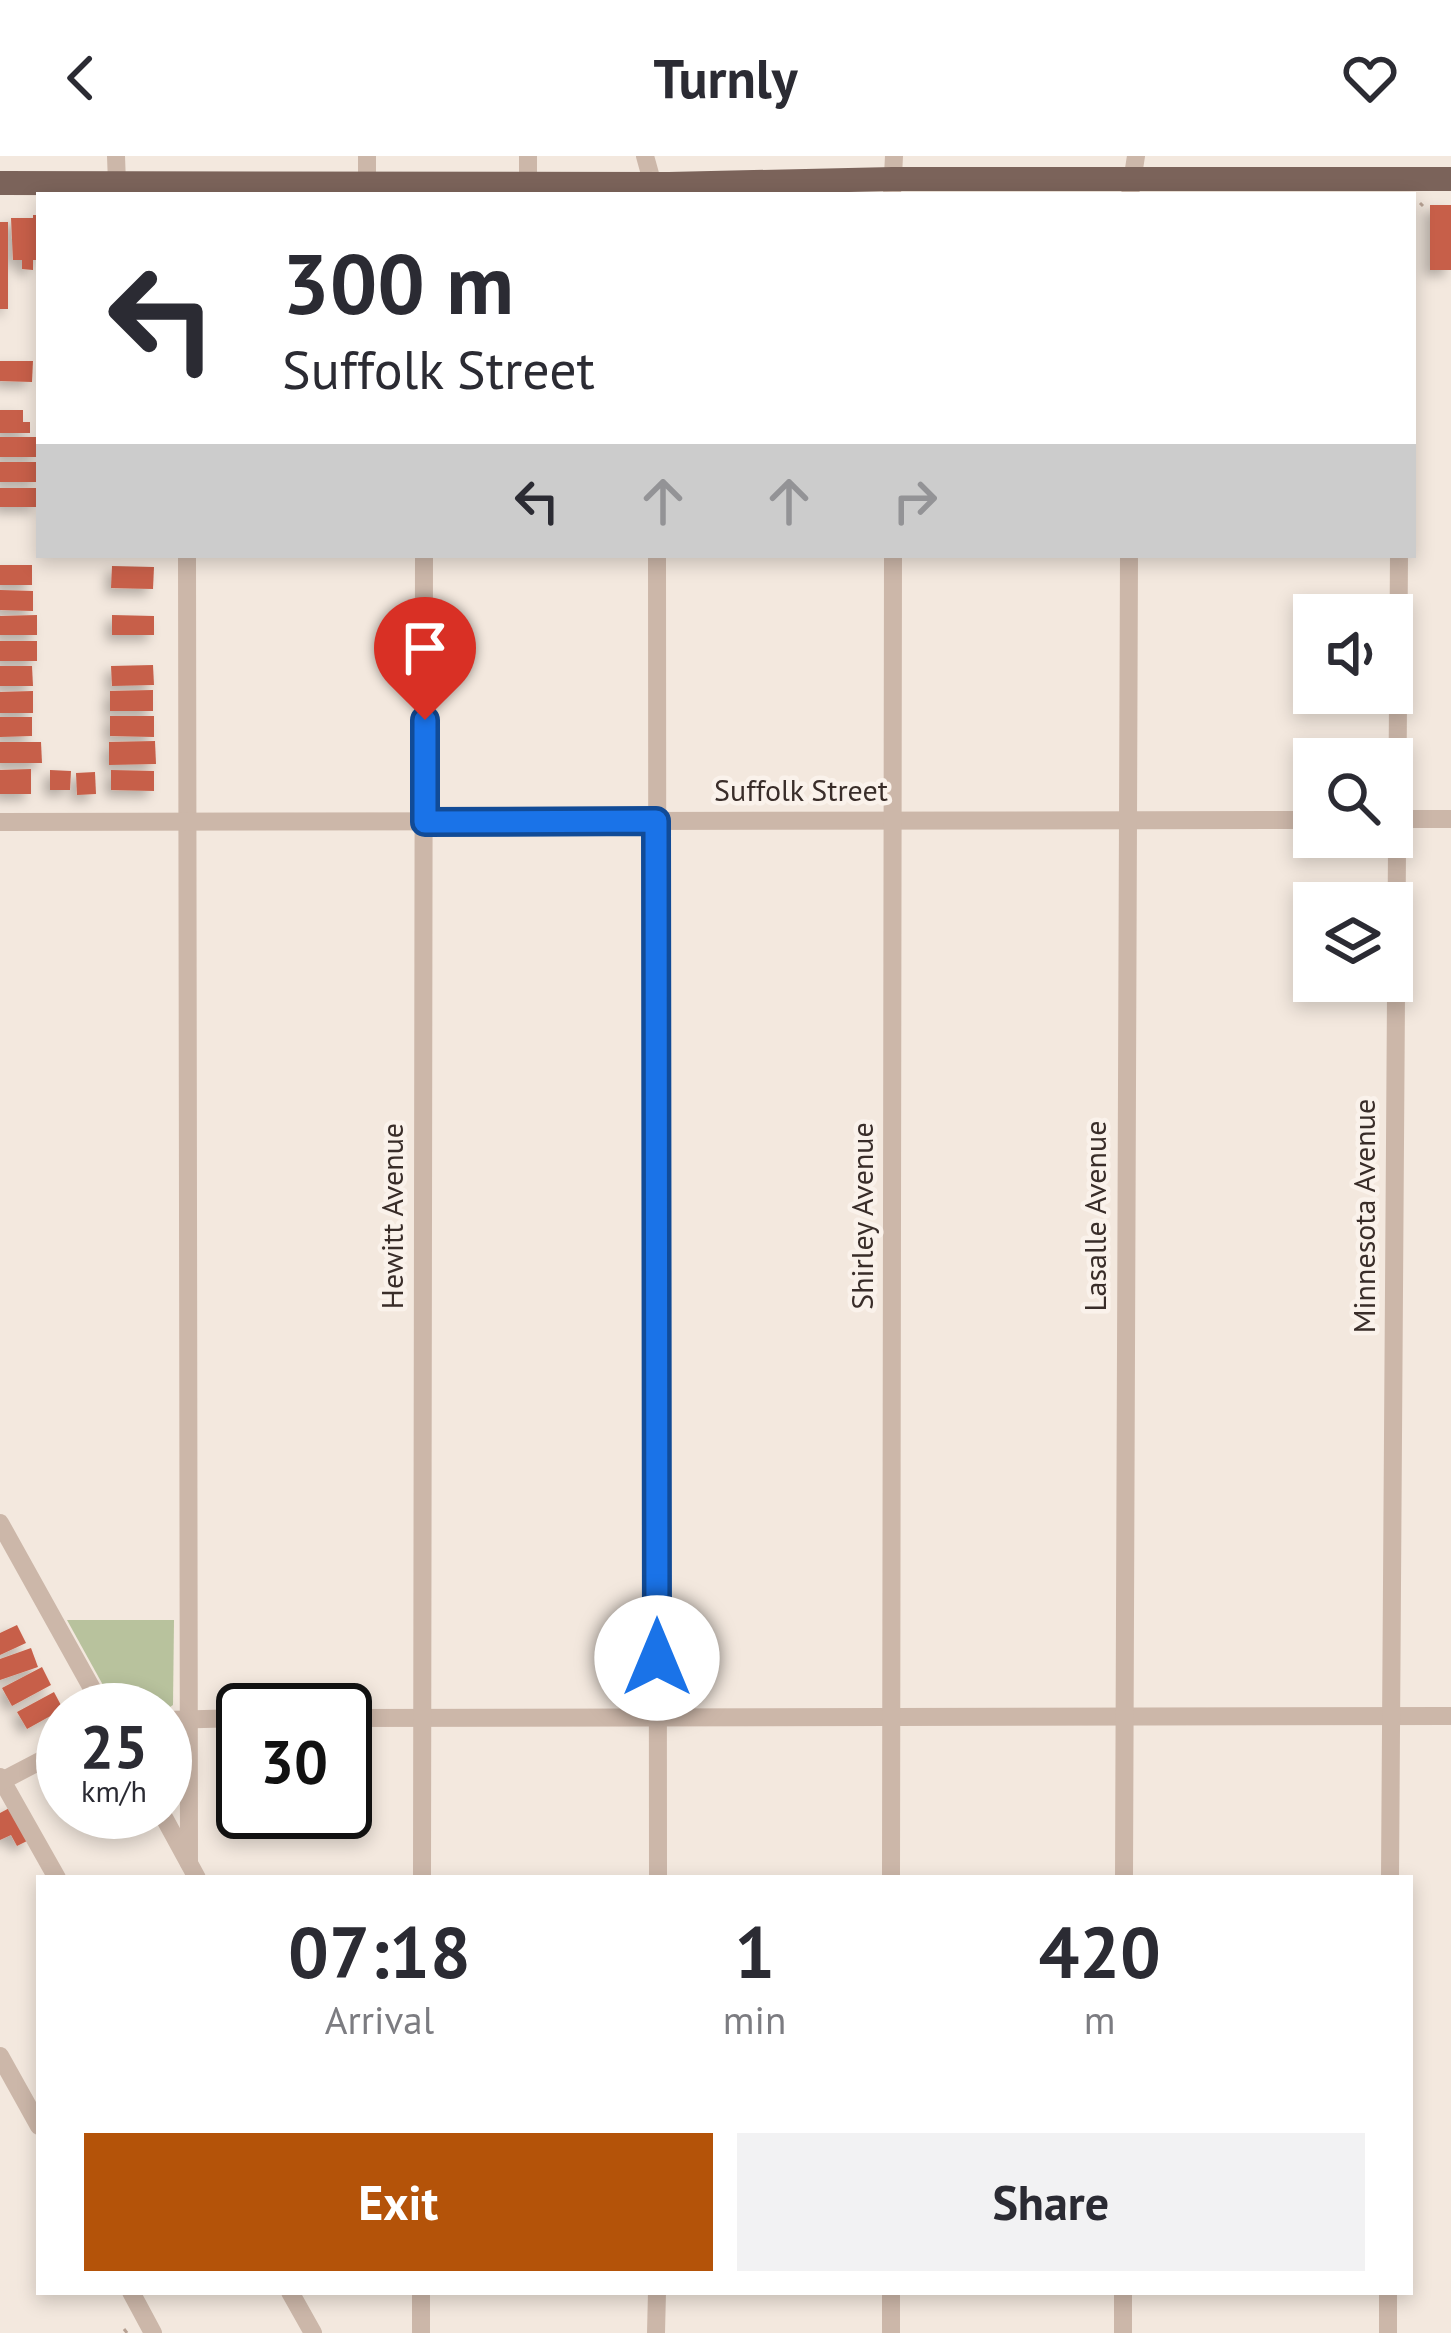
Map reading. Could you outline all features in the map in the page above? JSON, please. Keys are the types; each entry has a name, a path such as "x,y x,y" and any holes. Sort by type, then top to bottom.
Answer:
{"main road":[{"path":"0,183 117,183 189,189 367,183 423,189 528,183 654,189 893,177 1425,182"}],"street":[{"path":"116,156 117,183"},
{"path":"367,156 367,183"},
{"path":"528,156 528,183"},
{"path":"645,156 654,189"},
{"path":"187,558 189,1683"},
{"name":"Hewitt Avenue","path":"422,1875 424,558"},
{"path":"656,558 658,1875"},
{"name":"Shirley Avenue","path":"891,1875 893,558"},
{"name":"Lasalle Avenue","path":"1124,1875 1129,558"},
{"name":"Minnesota Avenue","path":"1396,738 1399,558"},
{"path":"1413,819 1451,819"},
{"name":"Suffolk Street","path":"0,822 1293,820"},
{"name":"Minnesota Avenue","path":"1390,1875 1395,858"},
{"path":"0,1523 89,1683"},
{"path":"372,1718 1451,1716"},
{"path":"36,1762 1,1780 54,1875"},
{"path":"192,1833 193,1871"},
{"path":"176,1839 193,1871"},
{"path":"0,2056 36,2121"},
{"path":"133,2295 154,2333"},
{"path":"292,2295 313,2333"},
{"path":"422,2295 422,2333"},
{"path":"656,2333 657,2295"},
{"path":"891,2295 891,2333"},
{"path":"1123,2295 1123,2333"},
{"path":"1388,2295 1388,2333"}],"green space":[{"path":"67,1620 174,1620 173,1683 102,1683"}],"building":[{"path":"1430,205 1451,205 1451,270 1430,270"},
{"path":"36,215 36,260 33,270 22,269 22,260 13,260 11,218"},
{"path":"0,222 8,222 8,309 0,309"},
{"path":"0,361 33,361 32,382 0,381"},
{"path":"0,410 23,410 30,433 0,433"},
{"path":"0,437 36,437 36,457 0,457"},
{"path":"0,462 36,462 36,482 0,482"},
{"path":"0,488 36,488 36,507 0,507"},
{"path":"0,565 32,565 32,585 0,585"},
{"path":"112,566 154,567 153,589 111,588"},
{"path":"0,590 33,591 33,611 0,610"},
{"path":"37,615 37,635 0,635 0,616"},
{"path":"112,615 154,616 154,635 112,635"},
{"path":"0,641 37,641 37,661 0,661"},
{"path":"153,665 154,685 112,686 111,666"},
{"path":"0,666 32,666 33,686 0,686"},
{"path":"153,690 153,711 110,711 110,691"},
{"path":"33,691 33,713 0,713 0,692"},
{"path":"110,716 154,716 154,737 110,736"},
{"path":"0,717 32,717 32,736 0,737"},
{"path":"155,741 156,764 109,765 109,742"},
{"path":"0,742 41,742 42,763 0,763"},
{"path":"31,769 31,794 0,794 0,770"},
{"path":"50,770 71,771 70,790 50,790"},
{"path":"111,770 154,771 154,791 111,790"},
{"path":"95,772 96,794 77,795 76,773"},
{"path":"17,1625 26,1643 0,1655 0,1633"},
{"path":"31,1648 38,1667 0,1680 0,1659"},
{"path":"42,1667 50,1683 36,1683 36,1693 12,1706 2,1688"},
{"path":"36,1702 36,1724 27,1729 17,1712"},
{"path":"15,1805 31,1839 17,1846 11,1835 0,1840 0,1813"}],"route":[{"path":"425,720 425,822 656,821 657,1658"}]}
